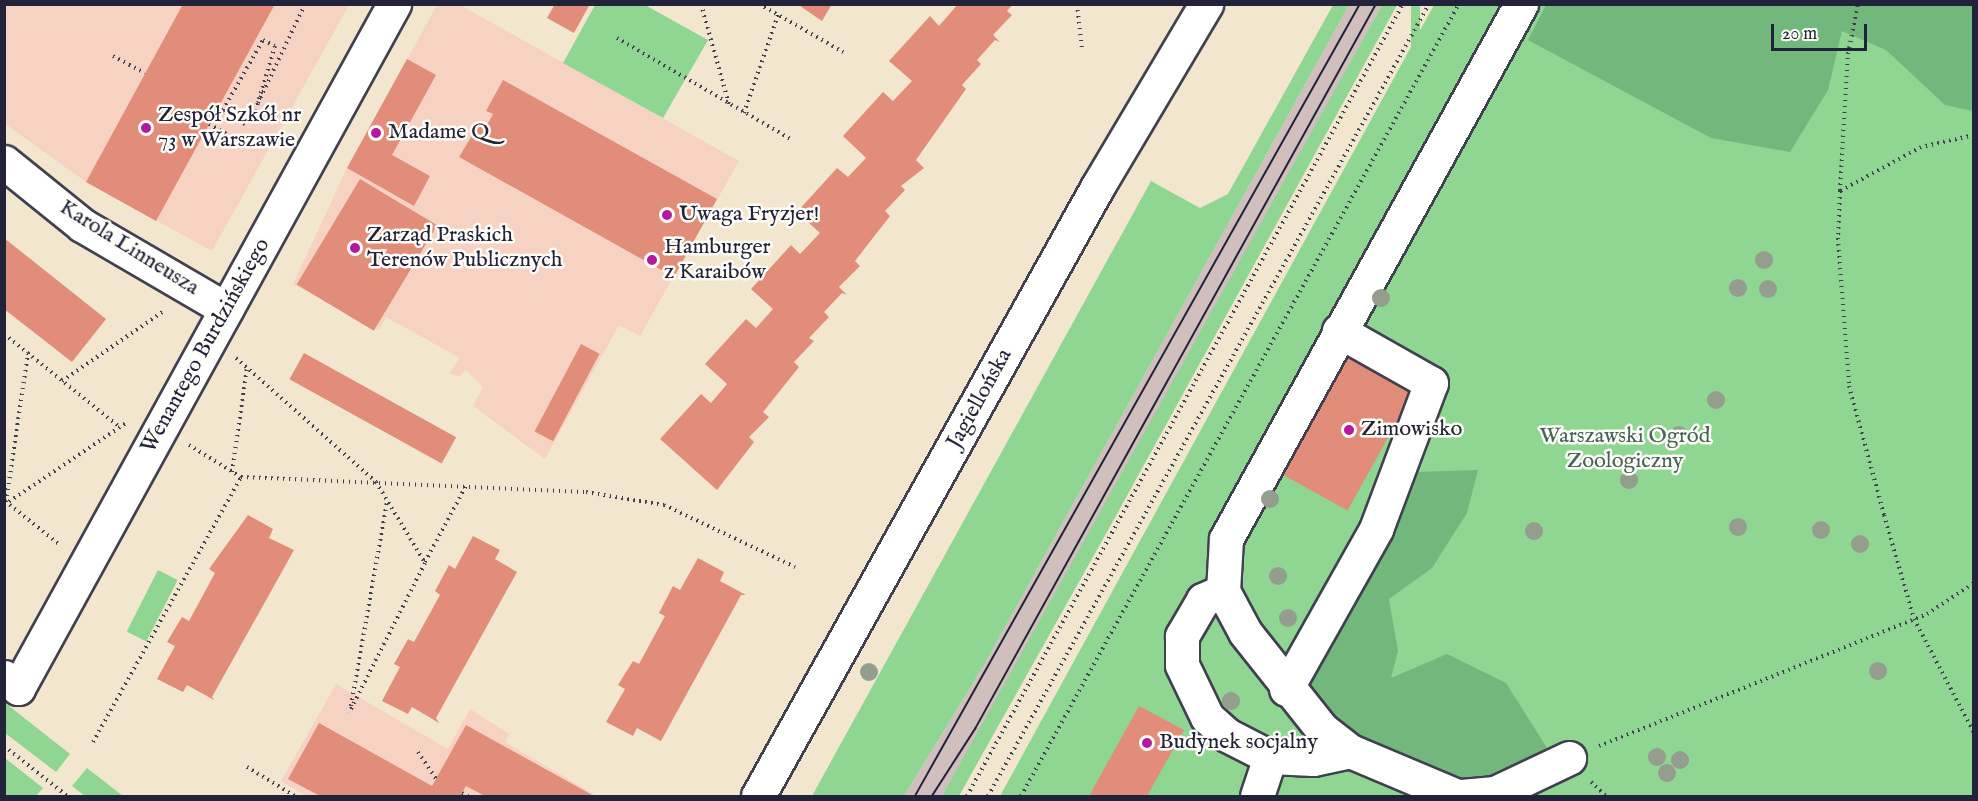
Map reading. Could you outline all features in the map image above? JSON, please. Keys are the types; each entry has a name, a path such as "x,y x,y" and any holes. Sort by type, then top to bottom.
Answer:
{"street":[{"name":"Wenantego Burdzińskiego","path":"11,682 220,345 226,309 394,4"},
{"name":"Jagiellońska","path":"758,796 1098,186 1206,4"},
{"path":"1521,4 1234,521 1226,539 1223,591 1287,688 1350,751 1459,796 1495,793 1569,758"},
{"name":"Karola Linneusza","path":"4,162 82,225 226,309"},
{"path":"1287,688 1376,529 1431,383 1339,332"},
{"path":"1223,591 1203,600 1189,616 1182,636 1182,665 1207,717 1227,735 1270,757 1313,759 1350,751"},
{"path":"1257,796 1270,757"}],"path":[{"path":"257,104 264,100 283,44 305,4"},
{"path":"701,4 729,104"},
{"path":"759,4 843,52"},
{"path":"1077,4 1082,48"},
{"path":"967,796 1403,4"},
{"path":"988,796 1429,4"},
{"path":"1021,796 1459,4"},
{"path":"1858,4 1848,54 1838,238 1850,386 1914,619 1974,733"},
{"path":"744,112 778,15"},
{"path":"617,38 792,140"},
{"path":"246,125 221,109 263,40 275,46 253,119"},
{"path":"113,56 145,73"},
{"path":"209,124 237,140"},
{"path":"1840,191 1921,147 1974,135"},
{"path":"62,381 175,304"},
{"path":"4,334 126,431"},
{"path":"220,345 376,482 424,563"},
{"path":"5,503 28,353"},
{"path":"232,472 247,367"},
{"path":"5,503 137,416"},
{"path":"180,440 241,477 606,494 664,505 795,567"},
{"path":"93,742 241,477"},
{"path":"388,501 349,713 424,563 466,486"},
{"path":"5,503 68,551"},
{"path":"1569,758 1914,619 1974,583"},
{"path":"4,746 67,796"},
{"path":"418,752 436,779"},
{"path":"247,767 295,796"},
{"path":"462,793 468,796"}],"shaded area":[{"name":"Zespół Szkół nr 73 w Warszawie","path":"4,5 349,5 212,251 86,182 5,124"},
{"path":"437,5 460,5 739,161 640,336 619,325 545,459 473,406 483,387 466,370 459,376 449,373 460,358 386,317 379,330 293,284 347,168"},
{"path":"1349,5 1382,5 980,734 942,796 904,796 984,665"},
{"path":"336,684 448,749 470,709 509,734 505,742 597,796 306,796 281,781"}],"green space":[{"path":"595,5 645,5 708,40 663,118 563,63"},
{"path":"1333,5 1349,5 984,665 904,796 812,796 1151,181 1200,208 1228,194"},
{"path":"1382,5 1397,5 1112,523 959,796 942,796"},
{"path":"1411,5 1420,5 1420,796 1411,796"},
{"name":"Warszawski Ogród Zoologiczny","path":"1434,5 1973,5 1973,796 1000,796"},
{"path":"1546,5 1973,5 1973,111 1945,105 1886,50 1842,31 1828,90 1790,152 1711,138 1528,40"},
{"path":"1478,470 1467,513 1432,568 1389,599 1398,651 1391,678 1447,654 1506,683 1552,756 1471,783 1425,777 1331,717 1306,690 1305,671 1416,472"},
{"path":"158,570 178,580 146,641 127,631"},
{"path":"4,702 70,754 56,772 5,733"},
{"path":"5,758 43,788 36,796 5,796"},
{"path":"87,768 123,796 85,796 72,786"}],"building":[{"path":"183,4 275,4 156,221 86,182"},
{"path":"555,4 590,4 574,33 547,18"},
{"path":"797,4 832,4 822,21"},
{"path":"958,4 1013,4 1007,11 1012,15 993,35 1000,42 995,40 977,60 981,64 962,85 966,89 916,160 924,168 901,186 905,190 885,211 890,216 855,261 860,266 839,287 847,295 842,293 824,312 829,317 809,338 814,341 794,362 799,367 763,412 769,417 749,437 754,442 717,490 660,439 701,394 711,403 727,384 705,364 746,319 756,328 773,309 751,289 791,245 800,254 820,233 797,212 837,168 848,177 866,158 843,136 883,92 893,101 912,81 889,61 930,16 939,26"},
{"path":"407,59 436,75 392,155 430,176 414,206 347,168"},
{"path":"503,80 717,199 674,277 459,157 479,124 486,127 493,114 486,111"},
{"name":"Zarząd Praskich Terenów Publicznych","path":"360,179 437,225 374,331 297,284"},
{"path":"4,238 106,319 72,362 4,309"},
{"path":"581,344 600,354 553,441 535,431"},
{"name":"Zimowisko","path":"1349,349 1416,386 1348,511 1280,473"},
{"path":"304,353 456,437 442,464 289,379"},
{"path":"248,515 273,529 269,538 294,550 212,697 214,700 187,685 183,692 157,679 175,646 167,642 182,617 189,621 215,573 209,569"},
{"path":"473,536 500,550 495,559 517,572 436,718 439,723 412,707 408,714 382,701 400,667 394,664 408,639 414,642 440,595 435,591 449,565 455,569"},
{"path":"698,558 724,572 720,581 746,595 741,595 661,741 637,728 633,736 606,722 625,689 618,685 633,661 639,664 665,616 659,613 673,586 680,590"},
{"name":"Budynek socjalny","path":"1139,706 1184,730 1147,796 1089,796"},
{"path":"319,723 432,786 466,725 594,796 485,796 466,786 460,796 320,796 288,779"}],"tram line":[{"path":"915,796 1360,4"},
{"path":"932,796 975,729 1376,4"}],"place":[{"name":"Zespół Szkół nr 73 w Warszawie","path":"146,128"},
{"name":"Madame Q","path":"376,133"},
{"name":"Uwaga Fryzjer!","path":"667,215"},
{"name":"Zarząd Praskich Terenów Publicznych","path":"355,248"},
{"name":"Hamburger z Karaibów","path":"652,260"},
{"name":"Zimowisko","path":"1349,430"},
{"name":"Budynek socjalny","path":"1147,743"}]}
